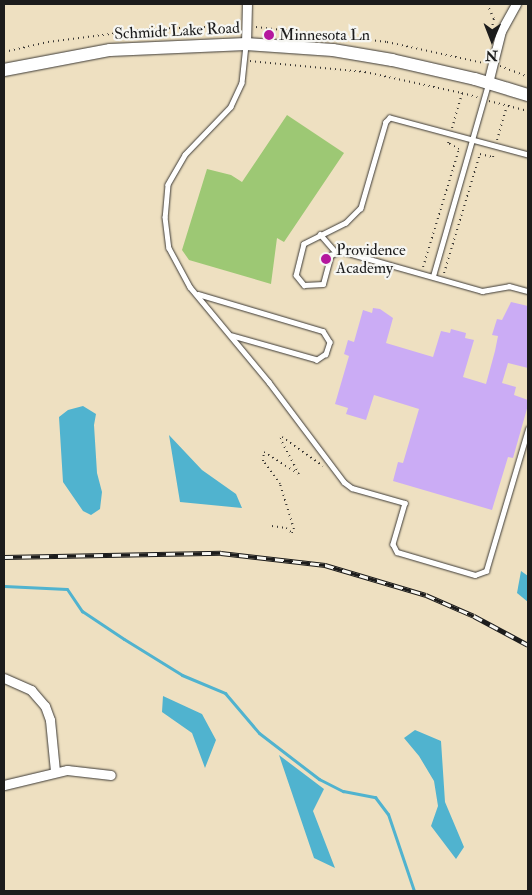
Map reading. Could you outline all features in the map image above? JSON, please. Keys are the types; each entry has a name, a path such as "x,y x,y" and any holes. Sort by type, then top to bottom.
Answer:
{"street":[{"path":"246,44 247,4"},
{"path":"488,83 501,31 516,4"},
{"name":"Schmidt Lake Road","path":"4,70 110,50 246,44 333,50 488,83 528,95"},
{"path":"4,678 31,690 45,706 50,720 55,771"},
{"path":"4,785 55,771 89,770 111,775"}],"lane":[{"path":"246,44 242,83 230,107 185,155 168,185 165,216 169,248 196,294 329,462 352,488 405,503 394,544 398,552 475,575 486,571 528,429"},
{"path":"433,276 474,138 488,83"},
{"path":"335,251 331,255 323,284 311,287 299,280 296,275 304,244 320,234 346,223 361,208 386,122 390,118 474,138 528,155"},
{"path":"320,234 335,251 433,276 482,291 509,286 528,291"},
{"path":"196,294 322,331 330,342 326,354 317,360 231,336"}],"path":[{"path":"487,4 494,20 492,28"},
{"path":"483,63 486,54"},
{"path":"245,61 326,66 468,95"},
{"path":"425,261 459,149 448,143 462,93"},
{"path":"448,263 480,154 493,157 507,105 528,111"},
{"path":"272,526 286,528 292,533 294,528 280,484 263,461 264,452 299,474 280,439 282,437 322,466 329,462"}],"green space":[{"path":"287,115 344,153 284,242 277,238 271,284 189,260 182,250 207,169 231,175 242,182"}],"water":[{"path":"83,406 96,414 94,425 97,473 102,492 100,509 91,515 83,511 63,482 59,417 68,410"},
{"path":"169,435 202,470 236,494 242,508 180,502"},
{"path":"521,571 528,576 528,602 517,593"},
{"path":"163,696 202,714 216,740 205,768 192,733 162,712"},
{"path":"415,730 441,741 445,802 464,847 456,859 431,826 438,806 434,781 419,756 404,738"},
{"path":"279,755 324,789 313,811 335,868 314,858"}],"building":[{"path":"511,302 528,306 528,368 508,363 502,383 516,387 514,395 528,400 528,405 513,458 508,457 492,510 393,481 398,462 403,463 419,409 374,395 366,420 346,414 348,408 335,404 349,356 344,354 348,340 354,342 363,310 372,313 373,308 380,309 393,318 386,343 433,357 441,331 450,333 451,329 466,333 465,338 474,340 463,377 486,384 498,336 492,335 497,319 502,320"}],"waterway":[{"path":"4,586 67,589 82,611 124,639 182,675 225,693 259,733 319,779 343,791 375,797 388,814 414,891"}],"railway":[{"path":"4,557 221,553 325,565 426,595 474,616 528,645"}],"place":[{"name":"Minnesota Ln","path":"269,35"},
{"name":"Providence Academy","path":"326,259"}]}
